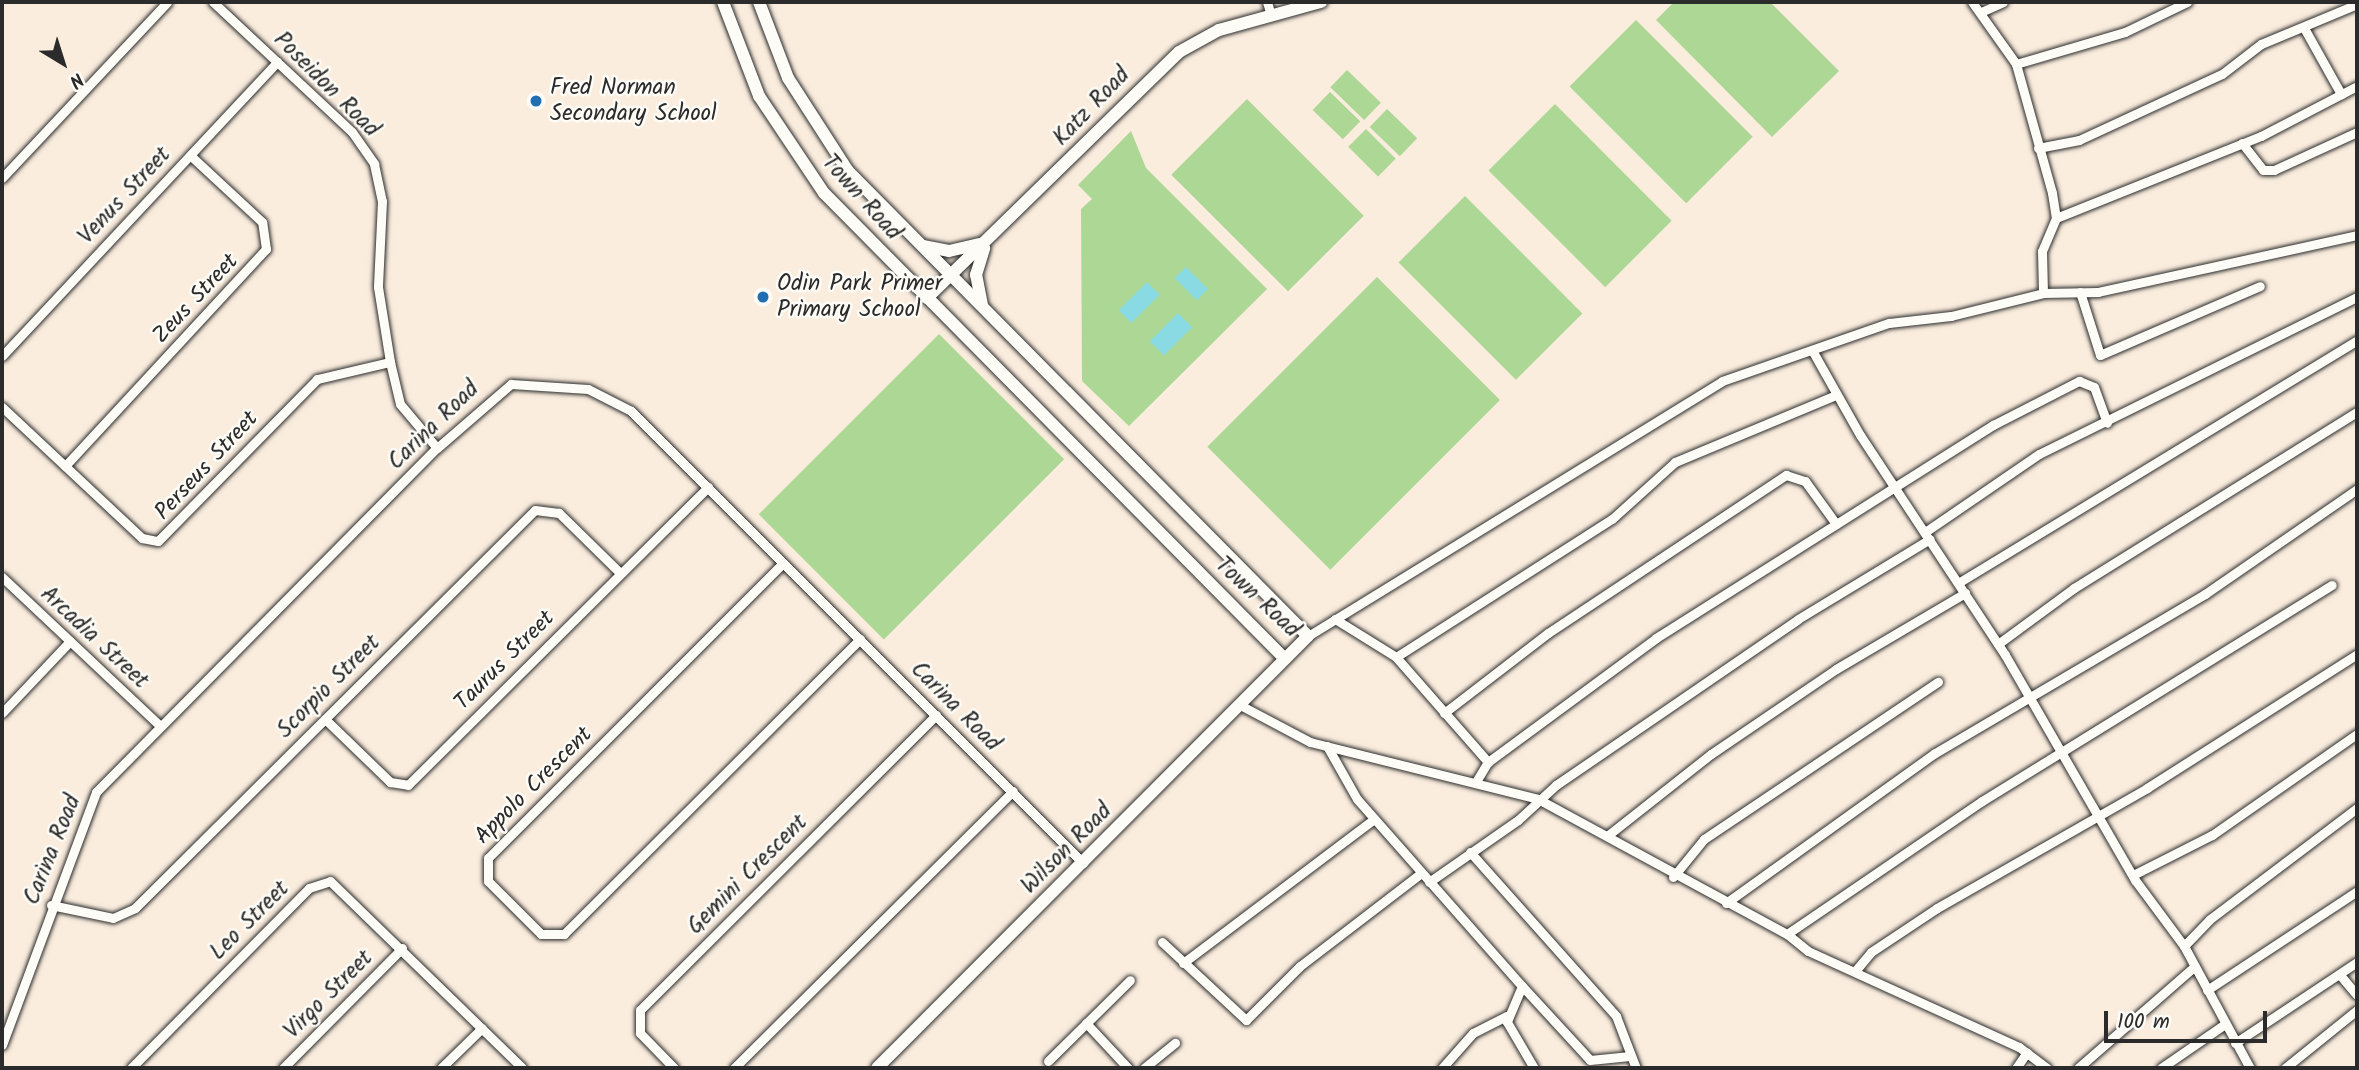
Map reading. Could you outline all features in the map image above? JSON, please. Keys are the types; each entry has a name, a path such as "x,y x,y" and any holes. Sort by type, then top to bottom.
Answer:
{"street":[{"path":"2,178 167,2"},
{"name":"Poseidon Road","path":"213,2 352,132 374,164 382,201 378,287 390,362 400,404 437,448"},
{"name":"Town Road","path":"723,2 759,96 790,148 824,193 1285,659 1308,636 848,171 816,126 759,2"},
{"name":"Katz Road","path":"927,298 1161,66 1198,40 1269,8 1321,2"},
{"path":"1972,2 1982,12 2016,64 2056,218 2042,251 2043,293"},
{"path":"1982,12 2003,2"},
{"path":"2016,64 2125,32 2187,2"},
{"path":"2038,148 2091,135 2222,74 2261,44 2357,4"},
{"path":"2304,28 2341,94"},
{"name":"Venus Street","path":"2,356 278,62"},
{"path":"2056,218 2242,143 2357,86"},
{"path":"2242,143 2263,170 2274,170 2357,132"},
{"name":"Zeus Street","path":"65,466 266,249 262,222 190,155"},
{"path":"1308,636 1703,391 1889,323 2043,293 2080,292 2357,236"},
{"path":"919,244 948,251 987,241"},
{"path":"984,310 976,275 987,241"},
{"path":"2080,292 2100,355 2260,286"},
{"path":"1429,882 1538,799 1798,619 1927,536 2039,454 2107,423 2357,297"},
{"path":"1958,583 2357,340"},
{"path":"1813,352 1836,395 1998,644 2133,875 2184,946 2250,1068"},
{"name":"Perseus Street","path":"2,407 142,538 158,541 317,379 390,362"},
{"path":"1477,780 1488,762 1656,638 1993,425 2079,381 2094,387 2107,423"},
{"name":"Carina Road","path":"2,1045 51,905 96,792 437,448 511,384 588,389 631,411 1083,863"},
{"path":"1396,657 1612,519 1675,462 1836,395"},
{"path":"1998,644 2074,589 2357,412"},
{"path":"1444,713 1548,633 1786,475 1805,481 1836,524"},
{"name":"Taurus Street","path":"325,719 390,782 408,785 619,572 708,487"},
{"path":"1726,903 1860,804 2028,696 2205,594 2357,489"},
{"name":"Scorpio Street","path":"51,905 113,918 130,913 540,507 559,513 619,572"},
{"name":"Appolo Crescent","path":"783,563 488,858 488,881 541,934 564,934 860,639"},
{"name":"Arcadia Street","path":"2,577 160,726"},
{"path":"1787,934 2060,753 2332,585"},
{"path":"1607,836 1711,754 1836,669 1965,593"},
{"path":"1335,619 1396,657 1488,762"},
{"path":"2,713 70,641"},
{"path":"1856,970 1871,951 1937,908 2096,813 2147,788 2357,654"},
{"name":"Wilson Road","path":"877,1068 1285,659"},
{"path":"1673,877 1704,839 1938,682"},
{"path":"1240,705 1266,724 1327,746 1477,780 1538,799 1607,836 1673,877 1787,934 1808,951 1856,970 2027,1052 2047,1068"},
{"name":"Gemini Crescent","path":"674,1068 640,1033 640,1010 936,715"},
{"path":"2133,875 2212,835 2357,734"},
{"path":"1327,746 1337,774 1421,873 1590,1060 1630,1056"},
{"path":"734,1068 1013,791"},
{"path":"2184,946 2210,919 2357,808"},
{"path":"1183,963 1374,818"},
{"path":"1470,852 1616,1016 1636,1068"},
{"path":"1162,942 1246,1020 1300,966 1421,873"},
{"name":"Leo Street","path":"131,1068 316,884 343,888 522,1068"},
{"path":"2207,990 2357,891"},
{"name":"Virgo Street","path":"283,1068 402,948"},
{"path":"2235,1043 2357,962"},
{"path":"2078,1068 2195,966"},
{"path":"2340,975 2357,995"},
{"path":"1048,1061 1130,979"},
{"path":"1442,1068 1473,1033 1507,1016 1522,986"},
{"path":"2,1006 14,1010"},
{"path":"2285,1068 2357,1010"},
{"path":"1507,1016 1534,1068"},
{"path":"1086,1023 1128,1068"},
{"path":"2161,1068 2225,1024"},
{"path":"441,1068 482,1028"},
{"path":"1144,1068 1175,1043"},
{"path":"2016,1068 2027,1052"}],"green space":[{"path":"1674,2 1770,2 1839,71 1772,137 1656,20"},
{"path":"1636,20 1753,137 1686,203 1570,86"},
{"path":"1347,70 1381,103 1364,120 1330,87"},
{"path":"1330,92 1360,121 1343,139 1313,110"},
{"path":"1247,99 1364,216 1288,291 1171,175"},
{"path":"1555,104 1672,221 1605,287 1489,170"},
{"path":"1387,109 1417,138 1400,156 1370,127"},
{"path":"1366,129 1396,159 1378,176 1348,147"},
{"path":"1131,131 1146,168 1267,289 1129,426 1082,381 1081,209 1092,199 1078,185"},
{"path":"1465,196 1582,313 1516,380 1399,262"},
{"path":"1377,277 1500,400 1330,570 1207,447"},
{"path":"939,334 1064,459 884,639 759,514"}],"water":[{"path":"1186,267 1208,289 1197,300 1175,278"},
{"path":"1147,282 1160,295 1131,323 1119,310"},
{"path":"1178,313 1192,327 1164,355 1150,341"}],"place":[{"name":"Fred Norman Secondary School","path":"536,101"},
{"name":"Odin Park Primer Primary School","path":"763,297"}]}
